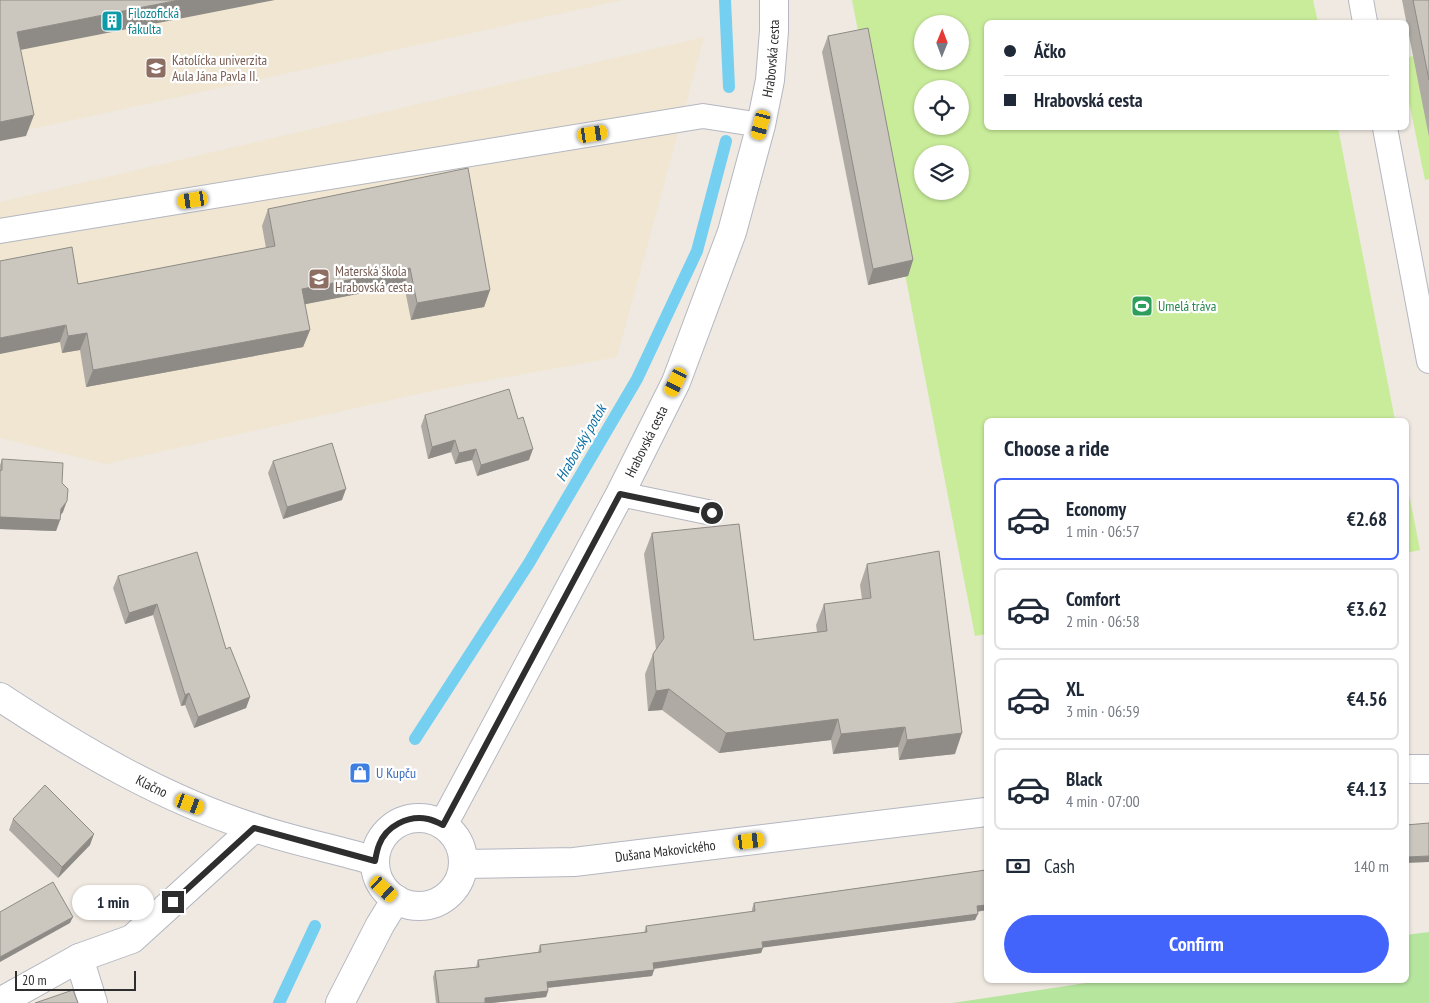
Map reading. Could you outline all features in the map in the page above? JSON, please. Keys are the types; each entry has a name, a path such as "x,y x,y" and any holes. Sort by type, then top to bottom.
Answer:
{"street":[{"name":"Hrabovská cesta","path":"443,825 620,494 676,382 732,232 761,125 770,80 774,0"},
{"name":"Klačno","path":"0,696 49,729 124,772 190,804 254,828 375,861"},
{"path":"1409,770 1429,769"},
{"name":"Dušana Makovického","path":"464,864 574,862 984,812"},
{"path":"414,818 429,819 443,825 454,835 462,849 464,864 461,879 452,892 440,901 425,906 410,905 396,900 384,889 377,876 375,861 378,845 386,833 399,823 414,818"},
{"path":"0,1002 79,958 132,939 254,828"},
{"path":"340,1003 380,926 396,900"},
{"path":"79,958 93,1003"}],"lane":[{"path":"1360,0 1365,20"},
{"path":"0,231 704,116 761,125"},
{"path":"1385,130 1429,361"},
{"path":"620,494 712,513"}],"shaded area":[{"name":"Katolícka univerzita Aula Jána Pavla II.","path":"0,0 623,0 0,136"},
{"name":"Materská škola Hrabovská cesta","path":"704,37 617,357 431,391 106,464 0,438 0,202"}],"green space":[{"name":"Umelá tráva","path":"852,0 1313,0 1318,20 984,20 984,130 1338,130 1395,418 984,418 984,634 975,636"},
{"path":"1429,0 1429,179 1425,180 1409,102 1409,57 1413,56"},
{"path":"1409,494 1420,550 1409,552"},
{"path":"1429,932 1429,1003 952,1003 1086,983 1409,983 1409,935"}],"building":[{"path":"0,0 179,0 17,32 34,115 0,122"},
{"path":"1413,0 1429,0 1429,80"},
{"path":"868,28 913,260 873,269 828,36"},
{"path":"468,168 490,290 417,303 410,268 302,289 310,330 93,370 87,333 68,336 66,325 0,338 0,261 72,247 78,284 275,246 268,209"},
{"path":"509,389 518,419 523,417 533,449 481,465 476,449 459,453 455,440 432,447 425,415"},
{"path":"332,443 346,489 287,507 273,461"},
{"path":"2,459 63,463 62,483 68,489 67,501 61,509 60,520 0,517 0,471 2,470"},
{"path":"739,524 754,640 827,631 824,604 871,598 867,564 939,551 962,733 907,740 905,727 841,734 838,719 726,733 669,689 656,691 653,654 664,638 652,533"},
{"path":"197,552 226,649 230,647 250,697 198,717 189,693 185,695 157,604 129,613 118,576"},
{"path":"45,785 94,834 62,867 13,819"},
{"path":"1429,823 1429,856 1409,857 1409,825"},
{"path":"984,870 984,905 977,906 978,914 762,942 763,948 653,963 654,970 547,982 548,991 485,998 485,1003 439,1003 435,971 479,967 478,960 541,952 540,945 647,932 646,926 755,911 754,903"},
{"path":"53,882 73,917 0,957 0,912"},
{"path":"73,990 78,1003 35,1003"}],"waterway":[{"name":"Hrabovský potok","path":"725,0 729,87"},
{"name":"Hrabovský potok","path":"415,739 529,563 637,379 697,251 726,141"},
{"name":"Hrabovský potok","path":"279,1003 315,926"}],"place":[{"name":"Filozofická fakulta","path":"112,21"},
{"name":"Katolícka univerzita Aula Jána Pavla II.","path":"156,68"},
{"name":"Materská škola Hrabovská cesta","path":"319,279"},
{"name":"Umelá tráva","path":"1142,306"},
{"name":"U Kupču","path":"360,773"}],"route":[{"path":"173,902 254,828 375,861 378,845 386,833 399,823 414,818 429,819 443,825 620,494 712,513"}]}
